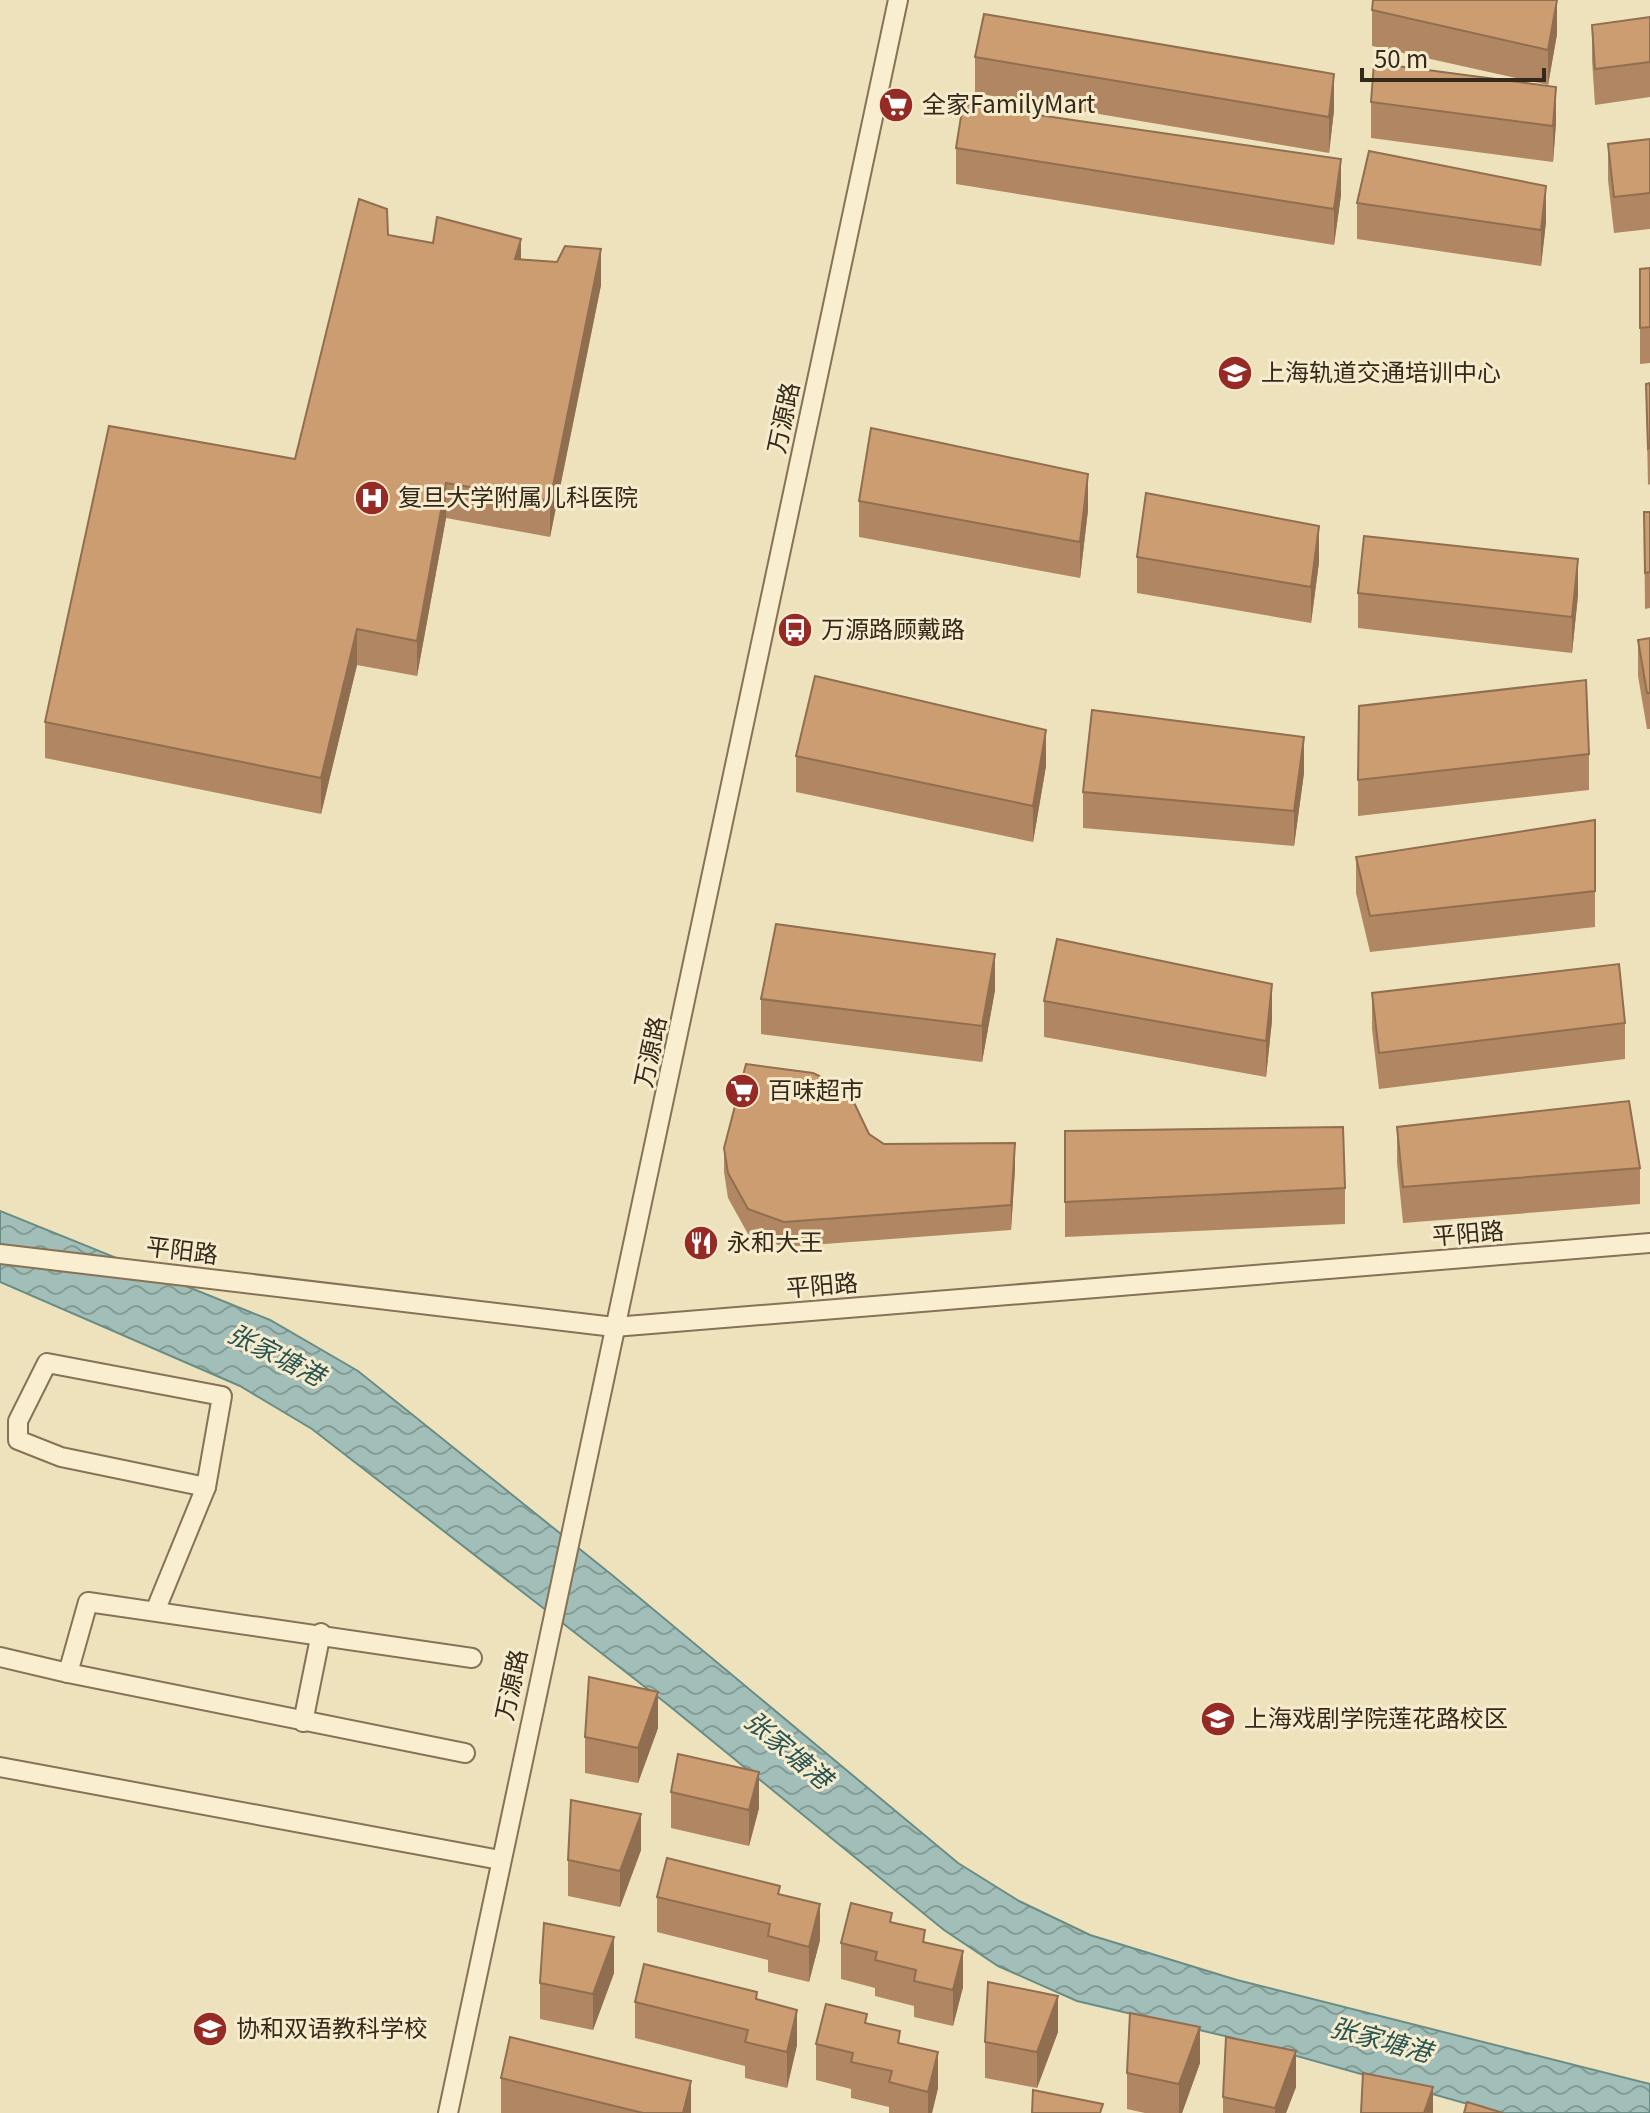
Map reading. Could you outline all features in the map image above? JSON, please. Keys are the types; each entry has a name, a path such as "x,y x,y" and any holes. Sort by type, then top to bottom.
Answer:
{"street":[{"name":"万源路","path":"448,2113 898,0"},
{"name":"平阳路","path":"0,1254 614,1327 1650,1243"},
{"path":"156,1609 206,1487 222,1396 47,1363 9,1419 18,1440 61,1457 206,1487"},
{"path":"68,1673 88,1602 321,1633 472,1658"},
{"path":"303,1722 321,1633"},
{"path":"0,1657 465,1753"},
{"path":"0,1767 500,1860"}],"water":[{"name":"张家塘港","path":"0,1211 270,1320 358,1371 612,1575 958,1863 1019,1901 1090,1935 1237,1980 1650,2084 1650,2113 1500,2113 1229,2037 1077,2001 998,1966 944,1930 667,1704 312,1429 240,1386 0,1282"}],"building":[{"path":"1373,0 1557,0 1548,50 1372,10"},
{"path":"984,14 1334,74 1329,117 975,57"},
{"path":"1650,17 1650,62 1595,69 1592,25"},
{"path":"1374,63 1556,87 1553,126 1371,102"},
{"path":"963,104 1341,159 1334,209 956,148"},
{"path":"1650,139 1650,193 1614,197 1608,144"},
{"path":"1369,151 1546,186 1541,230 1357,203"},
{"path":"359,199 387,209 388,235 433,243 437,217 521,239 515,259 557,262 565,246 601,249 550,501 446,483 417,641 357,629 321,778 45,722 109,426 295,459"},
{"path":"1650,268 1650,327 1640,328 1640,269"},
{"path":"1650,383 1650,448 1648,449 1646,384"},
{"path":"871,428 1088,474 1080,542 859,501"},
{"path":"1146,493 1319,526 1311,587 1137,557"},
{"path":"1644,512 1650,512 1650,572 1645,573"},
{"path":"1364,536 1578,559 1572,617 1358,593"},
{"path":"1650,638 1650,693 1647,693 1638,640"},
{"path":"815,676 1046,730 1033,806 796,756"},
{"path":"1586,680 1589,754 1358,780 1359,706"},
{"path":"1092,710 1304,737 1294,811 1083,792"},
{"path":"1595,820 1595,891 1370,916 1356,857"},
{"path":"776,924 995,954 982,1026 761,999"},
{"path":"1057,939 1272,984 1266,1041 1044,1001"},
{"path":"1619,964 1625,1023 1379,1053 1372,993"},
{"path":"746,1064 813,1073 848,1090 869,1134 884,1144 1015,1143 1011,1205 784,1222 748,1209 728,1173 724,1148"},
{"path":"1629,1101 1640,1168 1403,1187 1397,1127"},
{"path":"1343,1127 1345,1188 1065,1202 1065,1131"},
{"path":"589,1677 658,1692 638,1748 585,1737"},
{"path":"678,1754 759,1772 749,1810 671,1792"},
{"path":"571,1800 641,1814 620,1871 568,1860"},
{"path":"667,1858 780,1886 778,1894 820,1904 809,1947 768,1936 770,1924 657,1897"},
{"path":"851,1903 892,1913 890,1922 925,1930 923,1942 963,1951 953,1990 914,1981 916,1970 875,1960 877,1952 841,1943"},
{"path":"544,1923 614,1937 593,1994 540,1983"},
{"path":"644,1964 757,1992 756,1999 797,2010 787,2052 745,2042 748,2030 635,2002"},
{"path":"988,1982 1058,1996 1037,2052 985,2042"},
{"path":"826,2004 867,2014 865,2023 900,2031 898,2043 938,2052 928,2092 889,2082 892,2071 851,2062 853,2053 816,2044"},
{"path":"1130,2013 1200,2027 1179,2084 1127,2073"},
{"path":"510,2037 691,2081 683,2113 643,2113 501,2078"},
{"path":"1226,2037 1296,2051 1275,2108 1223,2097"},
{"path":"1363,2073 1433,2087 1424,2113 1361,2113"},
{"path":"1033,2090 1103,2104 1100,2113 1032,2113"},
{"path":"1467,2102 1503,2113 1464,2113"}],"place":[{"name":"全家FamilyMart","path":"896,105"},
{"name":"上海轨道交通培训中心","path":"1235,373"},
{"name":"复旦大学附属儿科医院","path":"372,498"},
{"name":"万源路顾戴路","path":"795,630"},
{"name":"百味超市","path":"742,1091"},
{"name":"永和大王","path":"701,1243"},
{"name":"上海戏剧学院莲花路校区","path":"1218,1719"},
{"name":"协和双语教科学校","path":"210,2029"}]}
